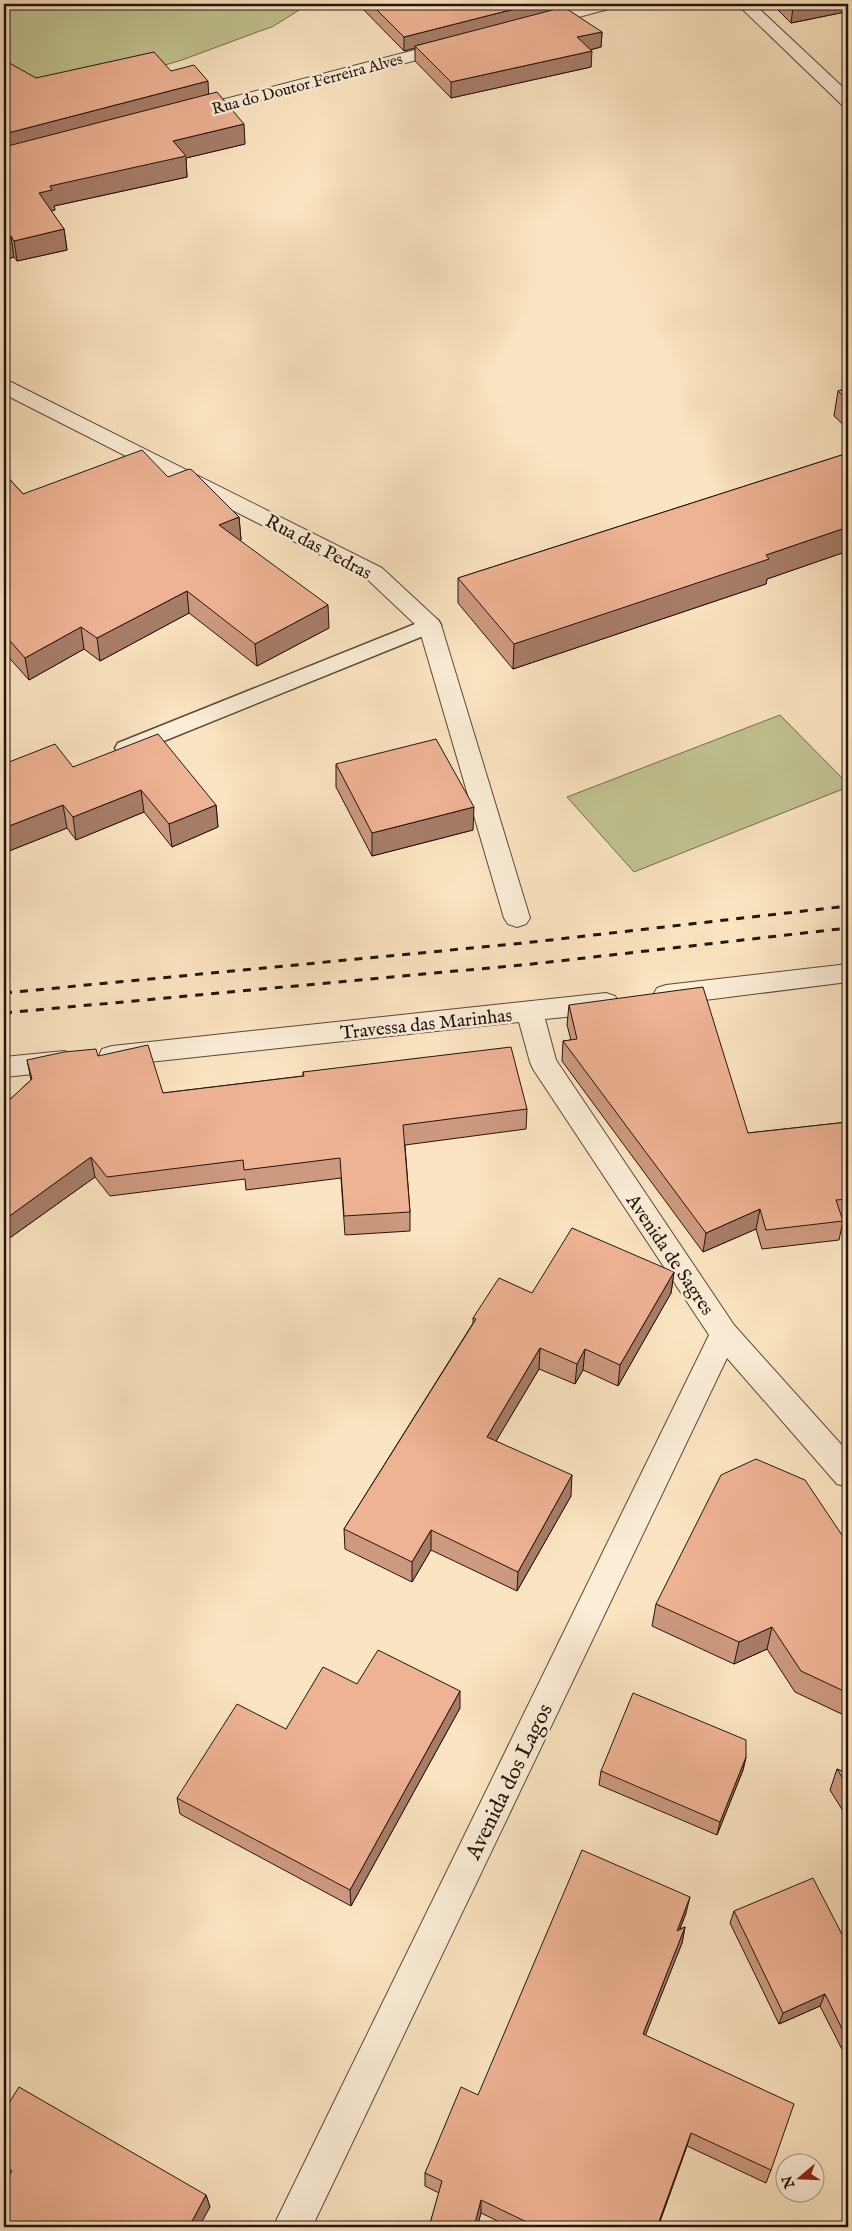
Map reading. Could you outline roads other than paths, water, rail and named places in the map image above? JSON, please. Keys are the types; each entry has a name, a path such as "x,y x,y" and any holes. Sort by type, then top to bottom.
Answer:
{"street":[{"path":"526,26 610,4"},
{"path":"745,4 848,101"},
{"name":"Rua do Doutor Ferreira Alves","path":"175,117 469,41"},
{"name":"Rua das Pedras","path":"4,386 374,573 430,625"},
{"path":"430,625 517,918"},
{"name":"Travessa das Marinhas","path":"4,1067 530,1012 848,972"},
{"name":"Avenida de Sagres","path":"530,1012 543,1062 724,1334 848,1474"},
{"name":"Avenida dos Lagos","path":"292,2227 724,1334"}],"lane":[{"path":"114,753 430,625"}],"railway":[{"path":"4,993 524,943 848,906"},
{"path":"4,1013 532,964 848,928"}]}
